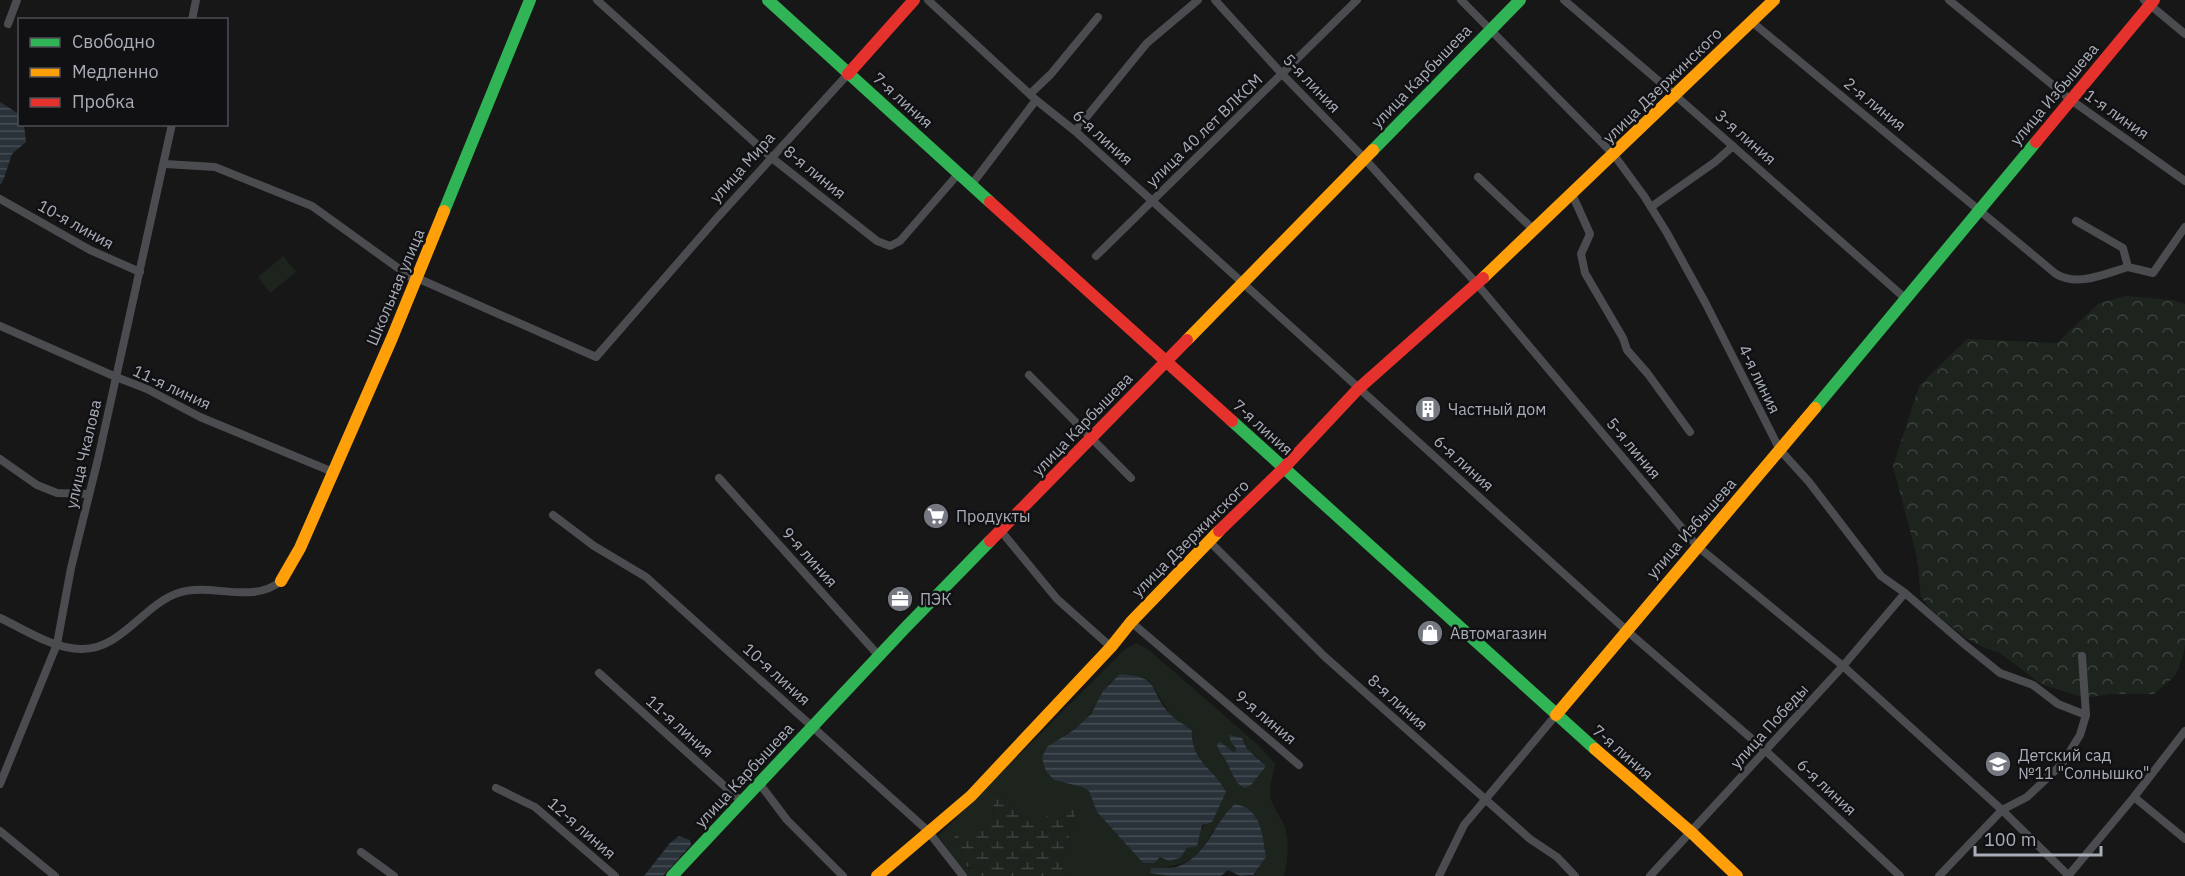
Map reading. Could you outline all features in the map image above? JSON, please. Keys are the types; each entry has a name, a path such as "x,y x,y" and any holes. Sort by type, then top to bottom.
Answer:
{"main road":[{"name":"Школьная улица","path":"280,581 300,548 417,279 530,0"},
{"name":"7-я линия","path":"768,0 1556,716 1692,833 1737,876"},
{"name":"улица Мира","path":"848,74 914,0"},
{"name":"улица Карбышева","path":"672,876 879,656 1520,0"},
{"name":"улица Дзержинского","path":"877,876 971,796 1111,648 1131,622 1284,468 1358,389 1477,284 1774,0"},
{"name":"улица Избышева","path":"1556,716 1906,299 2149,2"}],"street":[{"path":"8,24 17,0"},
{"path":"192,18 196,0"},
{"name":"8-я линия","path":"597,0 772,158 877,241 890,246 900,241 959,173"},
{"name":"6-я линия","path":"928,0 1626,630 1767,752 1900,876"},
{"path":"1075,131 1147,43 1198,0"},
{"name":"5-я линия","path":"1215,0 1282,74 1364,158 1477,284 1697,546 1843,666 2002,810 2069,876"},
{"name":"улица 40 лет ВЛКСМ","path":"1096,255 1357,0"},
{"name":"4-я линия","path":"1461,0 1614,155 1651,207 1706,304 1780,450 1809,482 1881,576 1905,593 2000,673 2033,685 2058,704 2085,715"},
{"name":"3-я линия","path":"1564,0 1676,95 1906,299"},
{"name":"1-я линия","path":"1950,0 2071,100 2185,181"},
{"path":"2149,2 2185,34"},
{"path":"972,184 1033,97 1098,17"},
{"name":"2-я линия","path":"1752,22 1980,209"},
{"name":"улица Мира","path":"417,279 596,357 717,218 848,74"},
{"name":"улица Чкалова","path":"0,784 4,762 57,644 71,568 165,164 172,126"},
{"path":"1651,207 1715,162 1733,146"},
{"path":"165,164 214,167 312,206 417,279"},
{"path":"1478,177 1534,230"},
{"path":"1572,194 1590,234 1581,254 1585,273 1623,338 1627,350 1648,374 1690,432"},
{"name":"10-я линия","path":"0,199 90,250 140,272"},
{"path":"1980,209 2056,274 2067,280 2077,281 2127,267 2153,273 2185,227"},
{"path":"2076,221 2123,248 2127,267"},
{"name":"11-я линия","path":"0,326 147,389 200,417 333,472"},
{"path":"1029,375 1131,478"},
{"path":"0,459 37,485 57,493 88,494"},
{"name":"9-я линия","path":"719,478 879,656"},
{"name":"10-я линия","path":"553,515 594,546 646,577 928,831 963,876"},
{"path":"1001,531 1057,599 1111,648"},
{"name":"8-я линия","path":"1209,541 1324,656 1530,839 1557,857 1575,876"},
{"path":"0,618 57,644 80,649 96,647 115,639 167,598 180,592 197,589 263,591 273,588 280,581"},
{"name":"улица Победы","path":"1650,876 1767,752 1905,593"},
{"name":"9-я линия","path":"1131,622 1299,765"},
{"path":"1939,876 2002,810 2027,797 2062,764 2080,735 2085,715 2082,656"},
{"name":"11-я линия","path":"599,673 741,801"},
{"name":"улица Избышева","path":"1439,876 1464,825 1556,716"},
{"path":"2069,876 2185,731"},
{"path":"759,783 788,820 843,876"},
{"name":"12-я линия","path":"496,788 535,807 615,876"},
{"path":"2134,797 2185,839"},
{"path":"0,831 55,876"},
{"path":"361,852 394,876"}],"green space":[{"path":"283,256 296,272 270,293 258,277"},
{"path":"2127,296 2172,300 2185,304 2185,644 2175,676 2154,694 2111,694 2085,698 2041,684 2000,653 1966,638 1932,611 1921,597 1917,557 1893,466 1919,386 1967,339 2057,343 2099,303"},
{"path":"1136,643 1149,650 1257,744 1275,764 1270,796 1284,825 1287,837 1284,876 1249,876 1253,875 1213,830 1201,849 1189,860 1173,866 1151,868 1150,873 1170,876 1065,876 1061,863 1076,813 1054,811 1036,826 1016,812 1002,793 993,811 995,819 992,825 955,842 961,851 960,862 968,868 976,868 981,876 966,876 938,836 1124,650","holes":["1149,680 1170,714 1192,731 1196,751 1226,792 1180,858 1169,861 1160,857 1143,863 1097,812 1089,791 1054,780 1064,735 1087,718 1110,682","1245,741 1247,749 1263,762 1235,781 1221,754 1222,744 1235,753 1236,748 1231,742"]},
{"path":"998,793 1002,793 1020,816 1036,825 1054,811 1076,800 1076,813 1061,863 1065,876 981,876 976,868 962,866 961,851 954,837 982,829 992,823 995,819 994,806"}],"shaded area":[{"path":"0,102 18,113 18,126 24,126 26,142 12,154 0,184"},
{"path":"1120,674 1142,678 1152,685 1169,713 1192,731 1195,750 1199,758 1226,792 1212,822 1202,825 1197,846 1187,848 1180,858 1169,861 1160,857 1154,863 1143,863 1097,812 1089,791 1054,780 1046,771 1042,758 1047,747 1075,729 1091,714 1103,691"},
{"path":"1229,735 1242,738 1247,749 1266,766 1251,785 1245,788 1235,780 1219,751 1217,744 1220,742 1235,753 1236,748"},
{"path":"1235,804 1251,811 1262,832 1266,857 1253,875 1240,876 1228,870 1221,876 1170,876 1150,873 1151,868 1176,867 1197,855"},
{"path":"679,836 690,840 691,845 663,876 644,876 670,843"}],"traffic: fast":[{"path":"444,211 530,0"},
{"path":"768,0 990,202"},
{"path":"1373,150 1520,0"},
{"path":"1815,408 2036,142"},
{"path":"1232,421 1595,749"},
{"path":"672,876 990,541"}],"traffic: slow":[{"path":"1483,278 1774,0"},
{"path":"1187,340 1373,150"},
{"path":"281,581 300,548 392,338 444,211"},
{"path":"1556,715 1815,408"},
{"path":"877,876 971,796 1111,647 1131,622 1219,531"},
{"path":"1595,749 1692,833 1737,876"}],"traffic: jam":[{"path":"848,74 914,0"},
{"path":"2036,142 2154,0"},
{"path":"990,202 1232,421"},
{"path":"1219,531 1284,468 1358,389 1483,278"},
{"path":"990,541 1187,340"}],"place":[{"name":"Частный дом","path":"1428,409"},
{"name":"Продукты","path":"936,516"},
{"name":"ПЭК","path":"900,599"},
{"name":"Автомагазин","path":"1430,633"},
{"name":"Детский сад №11 \"Солнышко\"","path":"1998,764"}]}
